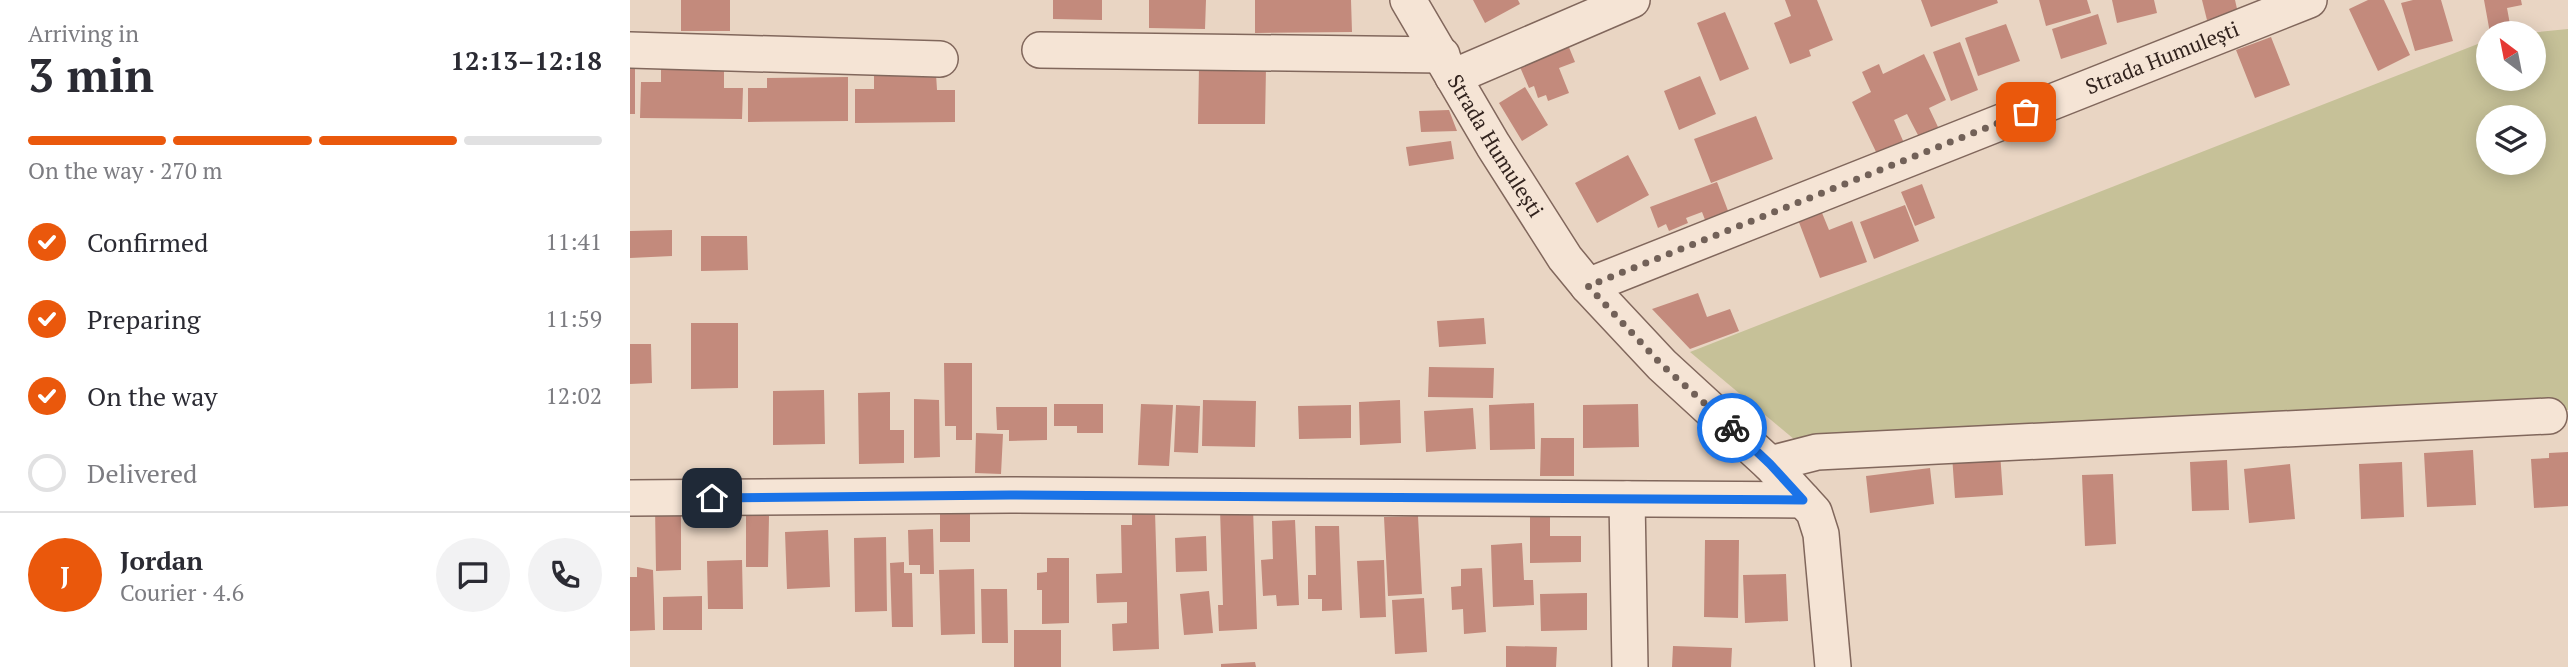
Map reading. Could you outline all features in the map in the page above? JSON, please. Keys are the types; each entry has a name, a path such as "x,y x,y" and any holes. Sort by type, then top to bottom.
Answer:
{"street":[{"name":"Strada Humulești","path":"1408,0 1547,232 1588,286 1662,365 1770,464 1818,521 1833,667"},
{"path":"1040,50 1448,66 1632,0"},
{"name":"Strada Humulești","path":"1588,286 2309,0"},
{"path":"630,50 940,59"},
{"path":"1770,464 1817,453 2549,416"},
{"path":"630,498 1024,495 1803,500"},
{"path":"1627,499 1630,667"}],"shaded area":[{"path":"2568,29 2568,410 1801,445 1690,352 2476,45 2476,91 2546,91 2546,31"}],"building":[{"path":"681,0 730,0 730,31 681,31"},
{"path":"1053,0 1102,0 1102,20 1053,19"},
{"path":"1149,0 1206,0 1205,29 1149,28"},
{"path":"1255,0 1351,0 1352,32 1255,33"},
{"path":"1473,0 1518,0 1520,4 1485,23"},
{"path":"1785,0 1817,0 1833,40 1809,50 1811,56 1790,64 1774,23 1791,16"},
{"path":"1921,0 1997,0 1998,3 1931,27"},
{"path":"2039,0 2087,0 2091,13 2046,26"},
{"path":"2112,0 2154,0 2157,13 2117,23"},
{"path":"2202,0 2235,0 2238,13 2207,20"},
{"path":"2368,0 2384,0 2410,55 2378,71 2349,9"},
{"path":"2441,0 2453,41 2415,51 2401,3"},
{"path":"2484,0 2521,0 2522,5 2507,8 2509,21 2488,21"},
{"path":"1725,12 1749,69 1720,81 1697,23"},
{"path":"2098,14 2107,44 2061,59 2052,29"},
{"path":"2006,24 2020,61 1978,76 1965,38"},
{"path":"2271,37 2290,85 2255,98 2236,50"},
{"path":"1566,40 1575,62 1559,68 1569,93 1548,101 1546,95 1538,98 1534,86 1529,88 1517,60"},
{"path":"1960,42 1978,90 1951,101 1933,52"},
{"path":"1924,54 1946,100 1929,108 1938,127 1919,137 1907,114 1894,120 1904,143 1878,156 1852,102 1871,92 1862,72 1879,64 1883,74"},
{"path":"630,63 635,63 635,114 630,114"},
{"path":"1199,67 1266,67 1265,124 1198,124"},
{"path":"661,69 724,69 724,88 743,88 742,119 640,118 641,82 661,82"},
{"path":"936,74 937,90 955,90 955,122 855,123 855,89 874,89 874,76"},
{"path":"1700,76 1716,114 1679,130 1664,91"},
{"path":"848,77 848,121 748,122 748,88 767,88 767,78"},
{"path":"1525,87 1548,125 1522,141 1499,103"},
{"path":"1449,110 1457,131 1421,132 1419,111"},
{"path":"1756,116 1773,159 1711,183 1694,139"},
{"path":"1451,141 1454,159 1409,166 1406,147"},
{"path":"1628,155 1649,195 1597,223 1575,183"},
{"path":"1717,182 1730,216 1707,225 1702,212 1686,218 1688,223 1669,231 1666,224 1658,228 1650,207"},
{"path":"1922,184 1935,218 1915,226 1901,192"},
{"path":"1905,205 1919,241 1874,259 1860,222"},
{"path":"1820,208 1829,230 1852,221 1867,262 1820,278 1797,217"},
{"path":"672,230 672,256 630,258 630,231"},
{"path":"701,236 747,236 748,270 701,271"},
{"path":"1698,293 1707,317 1730,309 1739,331 1690,349 1652,309"},
{"path":"1484,318 1486,344 1439,347 1437,321"},
{"path":"691,323 738,323 738,388 691,389"},
{"path":"630,344 651,344 652,383 630,384"},
{"path":"944,363 972,363 972,440 956,440 956,426 945,426"},
{"path":"1429,367 1494,368 1493,398 1428,397"},
{"path":"824,390 825,444 773,445 773,391"},
{"path":"890,392 890,430 904,430 904,463 859,464 858,393"},
{"path":"914,399 939,400 940,457 914,458"},
{"path":"1203,400 1256,401 1255,447 1202,446"},
{"path":"1400,400 1401,443 1360,445 1359,402"},
{"path":"1534,403 1535,449 1490,450 1489,405"},
{"path":"1054,404 1103,404 1103,433 1077,433 1077,426 1054,426"},
{"path":"1141,404 1173,405 1169,466 1138,465"},
{"path":"1638,404 1639,447 1583,448 1583,405"},
{"path":"1176,405 1200,406 1198,453 1174,452"},
{"path":"1351,405 1351,438 1299,439 1298,406"},
{"path":"996,407 1047,407 1047,440 1009,441 1009,430 997,430"},
{"path":"1473,408 1476,449 1426,452 1424,411"},
{"path":"976,433 1003,434 1001,474 975,473"},
{"path":"1541,438 1574,438 1574,476 1540,476"},
{"path":"2473,450 2476,505 2427,507 2424,453"},
{"path":"2000,452 2003,495 1955,498 1952,455"},
{"path":"2568,452 2568,506 2534,508 2531,459 2549,458 2549,453"},
{"path":"2227,460 2229,510 2192,511 2190,462"},
{"path":"2402,462 2404,517 2361,519 2359,464"},
{"path":"2290,464 2295,519 2249,523 2244,469"},
{"path":"1930,468 1934,504 1870,513 1866,476"},
{"path":"2113,474 2116,544 2085,546 2082,475"},
{"path":"655,506 681,506 681,570 656,571"},
{"path":"1253,508 1257,629 1219,631 1218,605 1223,605 1220,509"},
{"path":"1155,511 1159,649 1113,651 1112,624 1127,623 1127,602 1097,603 1096,574 1122,573 1121,525 1132,525 1132,512"},
{"path":"1530,513 1550,513 1550,536 1581,536 1581,562 1530,563"},
{"path":"940,514 970,514 970,542 940,542"},
{"path":"746,516 769,516 768,567 746,567"},
{"path":"1418,516 1422,594 1388,596 1384,517"},
{"path":"1295,520 1299,605 1277,606 1276,595 1263,596 1261,560 1273,559 1272,521"},
{"path":"1315,526 1339,526 1342,610 1322,611 1322,599 1308,599 1308,575 1316,575"},
{"path":"933,529 934,574 920,574 920,565 909,565 908,530"},
{"path":"828,530 830,587 787,589 785,532"},
{"path":"1206,536 1207,571 1176,572 1175,538"},
{"path":"886,537 887,611 855,612 854,538"},
{"path":"1705,540 1739,540 1738,618 1704,617"},
{"path":"1522,543 1524,580 1533,580 1534,605 1493,607 1491,545"},
{"path":"1047,558 1069,558 1069,623 1042,624 1042,590 1037,590 1037,573 1047,572"},
{"path":"742,560 743,609 708,609 707,561"},
{"path":"1384,560 1386,617 1360,618 1357,561"},
{"path":"904,562 904,573 912,573 913,627 892,627 890,563"},
{"path":"637,567 653,570 655,630 630,631 630,577 637,577"},
{"path":"1482,568 1486,632 1464,634 1463,609 1452,610 1451,587 1461,586 1461,569"},
{"path":"974,569 975,634 941,635 939,570"},
{"path":"1786,574 1788,621 1745,623 1743,575"},
{"path":"981,589 1007,589 1008,643 982,643"},
{"path":"1209,591 1213,633 1184,635 1180,594"},
{"path":"1587,593 1587,630 1541,631 1540,594"},
{"path":"702,596 702,630 663,630 663,597"},
{"path":"1424,598 1427,652 1395,654 1392,600"},
{"path":"1014,630 1061,630 1061,667 1014,667"},
{"path":"1506,646 1557,647 1556,667 1506,667"},
{"path":"1673,646 1732,648 1731,667 1672,667"},
{"path":"1255,662 1256,667 1221,667 1221,664"}],"way so far":[{"path":"1732,428 1662,365 1588,286 2026,112"}],"route":[{"path":"712,498 1010,495 1803,500 1732,428"}]}
